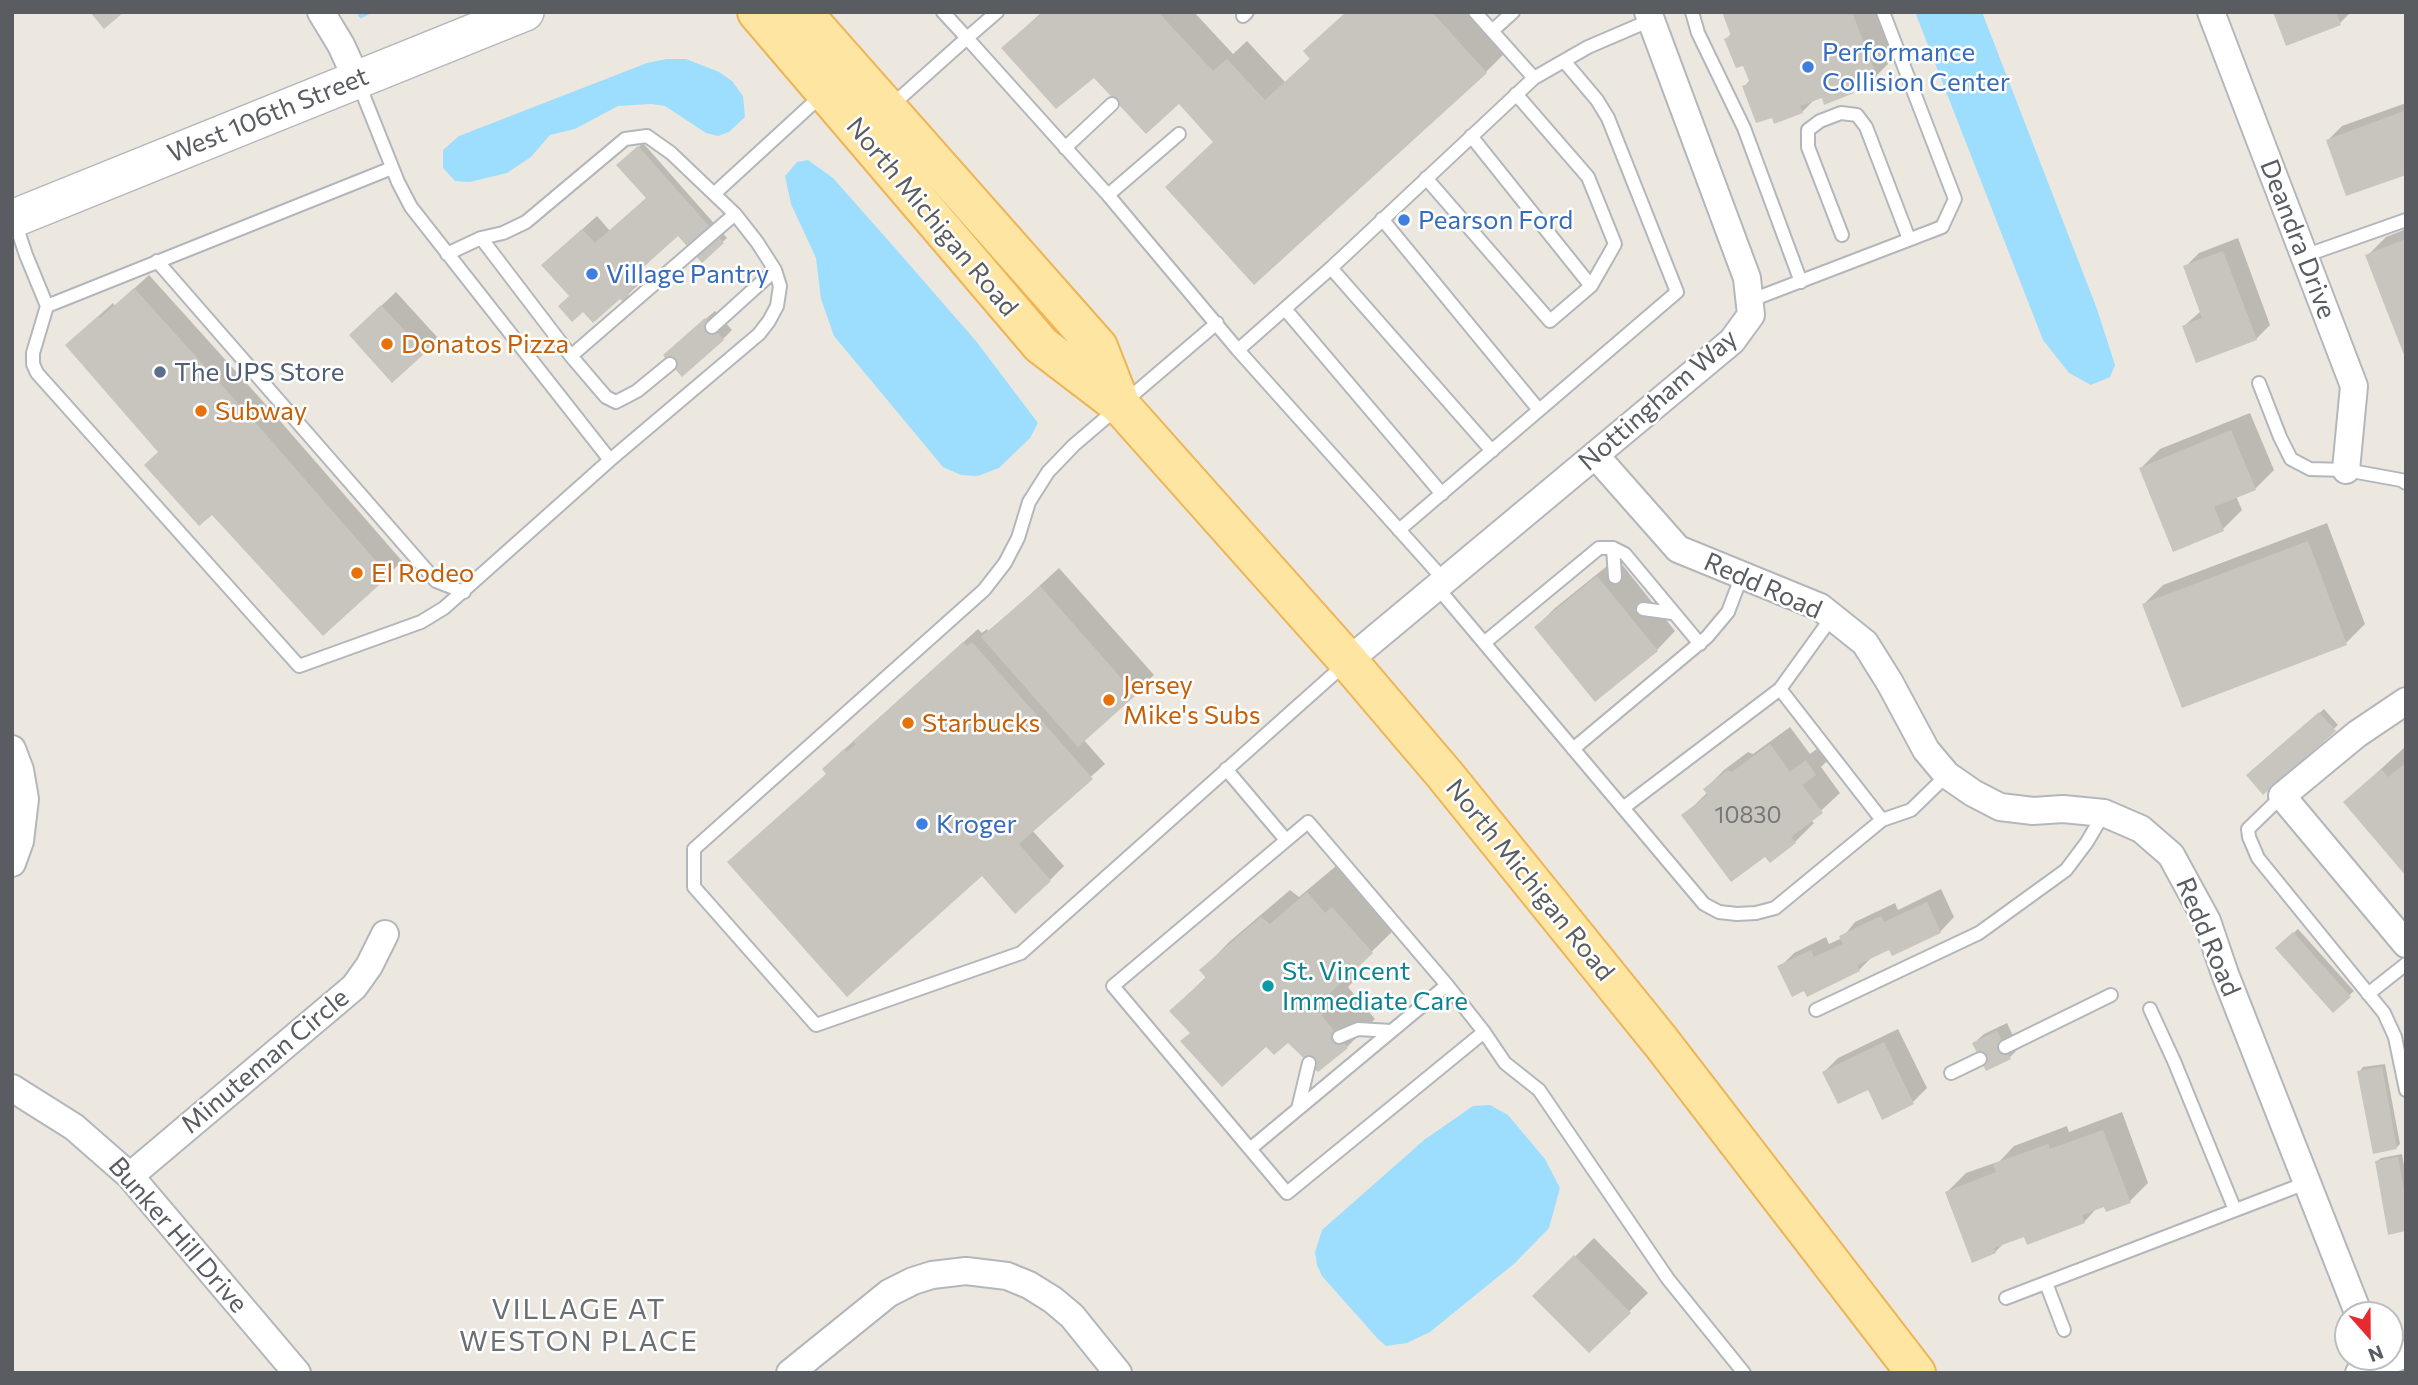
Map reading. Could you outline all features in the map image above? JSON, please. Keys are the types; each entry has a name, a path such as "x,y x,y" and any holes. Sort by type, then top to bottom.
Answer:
{"main road":[{"name":"North Michigan Road","path":"757,12 1041,345 1121,406 1348,661 1670,1053 1916,1373"},
{"name":"North Michigan Road","path":"802,12 825,29 887,109 1098,347 1121,406"}],"street":[{"path":"321,12 341,45 357,80"},
{"name":"West 106th Street","path":"13,218 524,12"},
{"name":"Deandra Drive","path":"2211,12 2354,386 2346,470"},
{"name":"Nottingham Way","path":"1348,661 1732,341 1751,315 1747,278 1649,16"},
{"name":"Redd Road","path":"1595,455 1678,549 1820,607 1865,643 1926,750 1947,775 2000,807 2104,813 2141,829 2171,855 2207,921 2353,1301"},
{"path":"2406,701 2357,734 2282,796 2406,944"},
{"path":"12,749 20,770 24,799 20,841 12,863"},
{"name":"Minuteman Circle","path":"131,1176 354,987 369,966 384,934"},
{"name":"Bunker Hill Drive","path":"12,1088 74,1127 131,1176 297,1373"},
{"path":"790,1373 889,1293 913,1281 966,1271 1007,1276 1029,1285 1053,1300 1072,1316 1118,1373"}],"lane":[{"path":"943,12 1108,195 1238,350 1399,530 1484,643 1704,904 1719,912 1737,914 1756,914 1775,908 1882,820 1911,810 1947,775"},
{"path":"887,109 997,12"},
{"path":"1475,12 1534,78"},
{"path":"1492,31 1513,12"},
{"path":"1692,12 1698,33 1744,128 1801,282"},
{"path":"1749,301 1942,226 1955,199 1883,12"},
{"path":"1238,350 1331,268 1534,78 1649,16"},
{"path":"1399,530 1677,292 1608,118 1597,100 1564,61"},
{"path":"357,80 392,168 411,207 610,460"},
{"path":"715,192 826,92"},
{"path":"1426,178 1550,321 1591,286 1615,244 1588,177 1516,94"},
{"path":"1065,148 1112,104"},
{"path":"1842,234 1808,147 1808,130 1820,121 1841,113 1857,116 1866,127 1909,239"},
{"path":"1108,195 1179,134"},
{"path":"13,218 47,306 33,353 33,365 37,373 299,666 421,621 464,592 610,460 758,334 777,306 780,286 775,270 735,214 715,192 671,153 647,136 625,139 526,222 447,254"},
{"path":"1471,136 1591,286"},
{"path":"47,306 392,168"},
{"path":"571,356 735,214"},
{"path":"1382,219 1539,410"},
{"path":"2304,256 2406,219"},
{"path":"481,238 571,356 606,397 616,402 637,391 670,364"},
{"path":"157,261 436,581 464,592"},
{"path":"1331,268 1492,451"},
{"path":"712,327 775,270"},
{"path":"1285,309 1442,494"},
{"path":"1217,323 1074,445 1048,472 1030,502 1018,538 1005,563 984,590 694,849 694,887 816,1024 1021,953 1348,661"},
{"path":"2259,383 2291,459 2311,469 2346,470 2406,483"},
{"path":"1484,643 1599,548 1613,548 1625,554 1700,644"},
{"path":"1613,548 1615,578"},
{"path":"1573,749 1700,644 1728,611 1742,575"},
{"path":"1643,609 1672,613"},
{"path":"1623,808 1780,689 1832,617"},
{"path":"1780,689 1882,820"},
{"path":"1226,769 1286,839"},
{"path":"2282,796 2248,829 2249,837 2258,858 2384,1013 2395,1037 2406,1090"},
{"path":"1816,1010 1979,933 2066,870 2104,813"},
{"path":"1484,1032 1287,1193 1112,986 1308,822 1447,985 1484,1032 1505,1063 1539,1090 1668,1279 1744,1373"},
{"path":"2368,994 2406,964"},
{"path":"1250,1149 1447,985"},
{"path":"2005,1047 2111,995"},
{"path":"2150,1009 2235,1210"},
{"path":"1339,1037 1358,1028 1391,1031"},
{"path":"1951,1073 1980,1059"},
{"path":"1298,1109 1309,1063"},
{"path":"2006,1298 2306,1183"},
{"path":"2046,1283 2064,1330"}],"water":[{"path":"1915,12 1982,12 2097,309 2115,365 2110,377 2091,385 2069,373 2043,340"},
{"path":"686,59 719,72 732,81 743,96 745,117 729,132 718,136 706,133 665,106 618,106 575,129 550,135 531,157 507,173 470,182 455,181 443,168 443,150 459,136 647,63"},
{"path":"808,160 833,178 895,248 976,341 1038,423 1030,438 999,468 978,476 961,475 943,467 834,336 821,299 816,258 791,204 785,176 797,162"},
{"path":"1490,1105 1508,1115 1545,1159 1560,1188 1549,1228 1515,1263 1430,1332 1407,1343 1386,1346 1322,1276 1315,1252 1322,1230 1424,1140 1473,1106"}],"building":[{"path":"90,12 124,12 104,29"},
{"path":"1043,12 1158,12 1213,71 1227,59 1265,100 1310,59 1303,51 1346,12 1432,12 1487,73 1254,285 1165,187 1213,142 1179,104 1146,134 1094,78 1056,109 1001,48"},
{"name":"Performance Collision Center","path":"1722,12 1852,12 1877,77 1851,87 1854,93 1824,105 1822,98 1800,106 1803,113 1774,124 1772,118 1756,123 1742,86 1750,83 1743,66 1736,68 1724,39 1731,36"},
{"path":"2273,12 2336,12 2341,25 2286,46"},
{"path":"2404,111 2406,175 2346,196 2326,140"},
{"path":"638,146 724,243 702,263 678,236 628,281 634,287 623,302 620,299 593,323 583,312 572,322 558,306 569,296 541,265 582,229 595,243 646,198 616,165"},
{"path":"2406,239 2406,360 2365,255"},
{"path":"2223,251 2257,340 2196,363 2182,326 2202,318 2183,266"},
{"path":"134,288 389,576 323,636 212,515 199,526 144,465 158,452 65,345"},
{"name":"Donatos Pizza","path":"381,305 425,353 392,383 349,335"},
{"path":"705,318 724,340 682,377 663,355"},
{"path":"2231,430 2256,490 2214,507 2224,531 2173,552 2139,468"},
{"path":"2308,541 2347,645 2182,708 2142,604"},
{"path":"1597,576 1658,651 1595,702 1534,627"},
{"path":"1040,586 1136,695 1078,747 981,637"},
{"path":"963,642 967,646 972,642 1093,779 1019,844 1051,881 1015,914 982,876 847,997 727,862 826,774 822,769 844,749 847,752 856,744 853,741"},
{"path":"2319,712 2336,731 2263,795 2246,775"},
{"path":"1770,744 1790,772 1806,760 1816,775 1802,785 1823,813 1791,837 1796,843 1770,863 1765,857 1731,882 1681,815 1708,795 1703,789"},
{"path":"2406,763 2406,876 2343,802 2381,769 2388,777"},
{"name":"St. Vincent Immediate Care","path":"1307,892 1325,913 1332,907 1373,953 1329,994 1335,1001 1321,1015 1348,1048 1318,1072 1288,1043 1274,1055 1266,1047 1222,1087 1180,1041 1190,1033 1169,1011 1206,978 1199,970 1261,917 1270,924"},
{"path":"1927,902 1941,933 1892,956 1889,950 1857,965 1860,971 1807,997 1804,991 1792,997 1777,966 1811,950 1814,957 1843,944 1839,936 1881,916 1884,922"},
{"path":"2293,932 2351,997 2333,1013 2275,948"},
{"path":"1997,1031 2011,1059 1986,1071 1972,1043"},
{"path":"1884,1042 1914,1104 1882,1120 1868,1090 1838,1104 1822,1072"},
{"path":"2382,1067 2397,1149 2373,1154 2357,1071"},
{"path":"2103,1130 2131,1203 2106,1212 2104,1207 2082,1215 2085,1223 2027,1245 2024,1237 1994,1248 1996,1253 1972,1263 1945,1192 1996,1172 1993,1164 2048,1144 2050,1149"},
{"path":"2398,1157 2406,1201 2406,1231 2388,1235 2375,1161"},
{"path":"1574,1255 1631,1313 1589,1353 1532,1296"}],"waterway":[{"path":"361,15 367,12"}],"place":[{"name":"Performance Collision Center","path":"1808,67"},
{"name":"Pearson Ford","path":"1404,220"},
{"name":"Village Pantry","path":"592,274"},
{"name":"Donatos Pizza","path":"387,344"},
{"name":"The UPS Store","path":"160,372"},
{"name":"Subway","path":"201,411"},
{"name":"El Rodeo","path":"357,573"},
{"name":"Jersey Mike's Subs","path":"1109,700"},
{"name":"Starbucks","path":"908,723"},
{"name":"Kroger","path":"922,824"},
{"name":"St. Vincent Immediate Care","path":"1268,986"}],"district":[{"name":"VILLAGE AT WESTON PLACE","path":"579,1326"}]}
